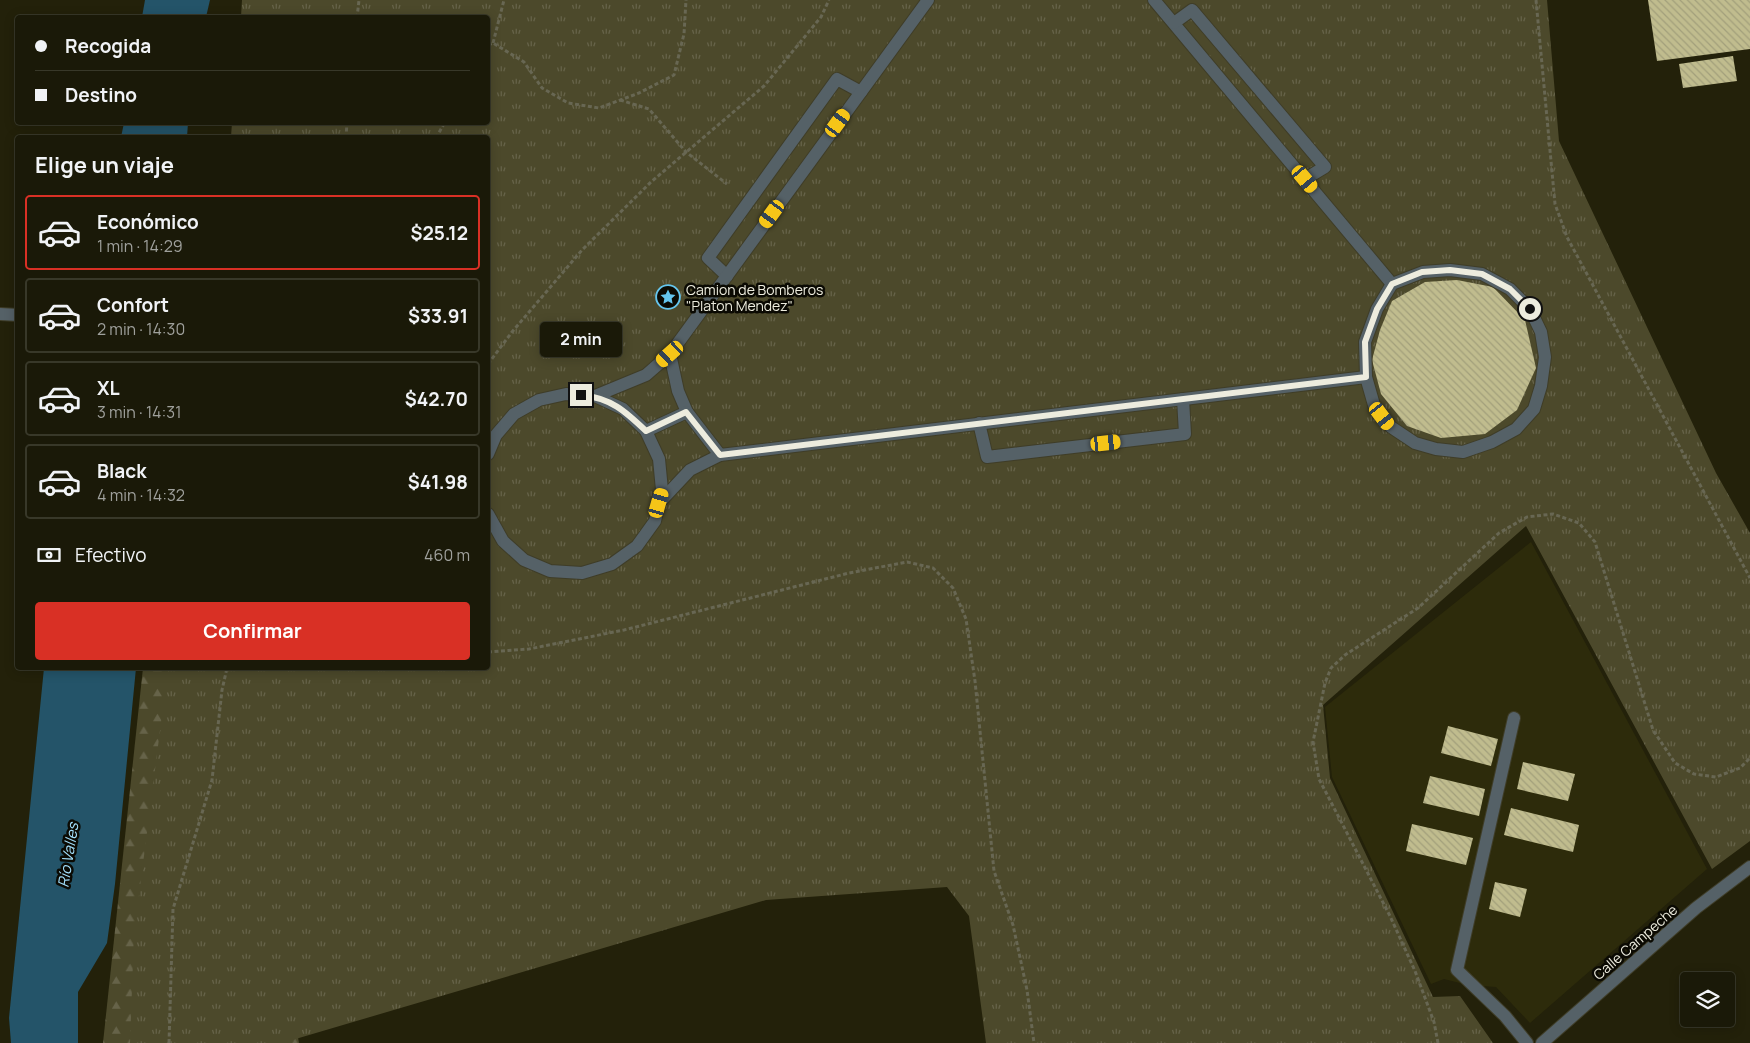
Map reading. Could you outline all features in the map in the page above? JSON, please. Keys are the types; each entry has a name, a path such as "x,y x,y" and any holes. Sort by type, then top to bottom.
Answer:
{"street":[{"path":"595,396 646,375 670,354 928,0"},
{"path":"1154,0 1392,284"},
{"path":"1174,24 1192,10 1325,167 1305,179"},
{"path":"727,276 708,258 837,79 861,92"},
{"path":"1450,270 1482,274 1510,289 1530,309 1541,332 1545,358 1541,386 1534,409 1516,429 1492,442 1463,452 1436,449 1415,443 1391,427 1374,405 1366,377 1365,342 1377,309 1392,284 1422,272 1450,270"},
{"path":"0,314 15,315"},
{"path":"670,354 678,391 686,412 720,455"},
{"path":"659,503 690,470 720,455 1366,377"},
{"path":"490,449 496,435 514,414 539,400 566,394 595,396 623,410 646,431 659,459 662,490 655,521 637,546 612,564 582,573 550,571 524,560 503,541 490,518"},
{"path":"979,424 987,457 1185,434 1183,399"},
{"path":"646,431 686,412"},
{"path":"1514,718 1458,970 1505,1016 1527,1043"},
{"name":"Calle Campeche","path":"1542,1043 1696,908 1750,867"}],"path":[{"path":"357,15 359,0"},
{"path":"493,43 504,0"},
{"path":"493,43 524,62 542,88 568,103 599,108 639,93 674,75 684,34 686,0"},
{"path":"490,361 512,332 582,250 651,182 764,86 821,17 829,0"},
{"path":"1536,0 1555,204 1567,237 1750,578"},
{"path":"620,100 649,109 686,152 727,184"},
{"path":"1438,1043 1434,1022 1412,963 1390,916 1319,779 1313,742 1325,683 1331,668 1345,655 1418,608 1498,533 1527,518 1553,514 1579,523 1595,542 1653,730 1675,763 1694,774 1716,777 1740,768 1750,758"},
{"path":"490,652 529,649 624,630 850,573 908,562 933,568 954,588 966,619 976,681 994,871 1013,926 1027,990 1034,1043"},
{"path":"169,1043 173,909 212,780 222,690 227,670"}],"shaded area":[{"path":"1531,542 1707,869 1530,1023 1496,987 1468,985 1444,979 1431,984 1332,777 1325,707"}],"green space":[{"path":"242,0 1547,0 1559,141 1716,473 1750,533 1750,841 1712,869 1526,526 1323,705 1330,778 1433,997 1460,996 1493,1043 986,1043 969,916 947,887 766,900 282,1043 130,1043 134,934 168,670 490,670 490,135 231,135 232,125 490,125 490,15 241,15"},
{"path":"143,670 211,670 286,971 299,1043 103,1043"}],"water":[{"path":"145,0 210,0 206,15 142,15"},
{"path":"124,125 188,125 187,135 121,135"},
{"name":"Río Valles","path":"44,670 136,670 115,884 107,943 78,992 78,1043 11,1043 9,1018"}],"building":[{"path":"1648,0 1750,0 1750,49 1657,61"},
{"path":"1733,56 1737,81 1683,88 1679,64"},
{"path":"1457,280 1493,287 1525,320 1536,368 1517,410 1485,434 1441,438 1407,426 1381,394 1372,360 1380,330 1392,301 1425,282"},
{"path":"1448,726 1498,739 1491,766 1441,753"},
{"path":"1523,762 1575,774 1568,801 1517,789"},
{"path":"1430,776 1485,789 1479,816 1423,803"},
{"path":"1511,808 1579,825 1573,852 1504,835"},
{"path":"1412,824 1473,838 1466,865 1406,851"},
{"path":"1495,882 1527,889 1520,917 1489,909"}],"place":[{"name":"Camion de Bomberos \"Platon Mendez\"","path":"668,297"}],"route":[{"path":"581,395 595,396 623,410 646,431 686,412 720,455 1366,377 1365,342 1377,309 1392,284 1422,272 1450,270 1482,274 1510,289 1530,309"}]}
